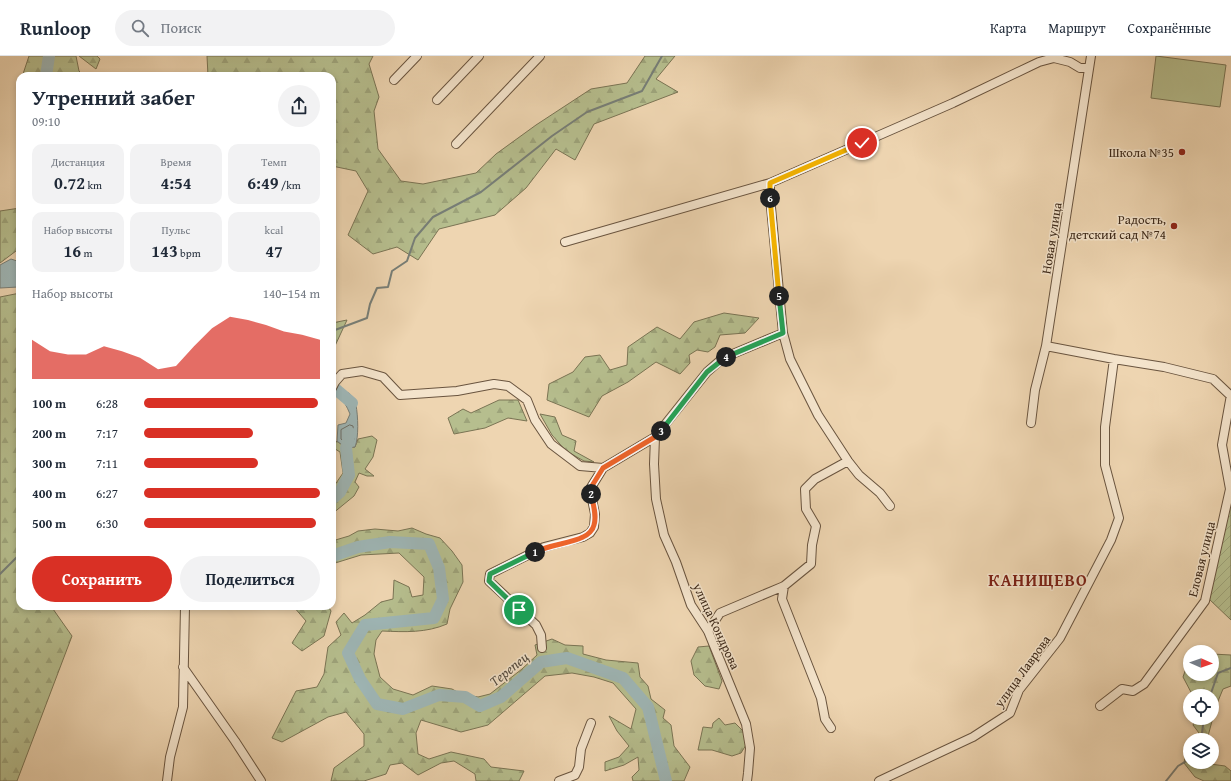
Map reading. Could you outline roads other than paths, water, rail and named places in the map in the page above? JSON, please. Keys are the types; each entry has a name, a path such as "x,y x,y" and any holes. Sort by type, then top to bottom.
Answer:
{"street":[{"path":"394,80 417,56"},
{"path":"437,100 480,56"},
{"path":"456,144 540,56"},
{"name":"Новая улица","path":"1031,423 1035,390 1046,346 1091,56"},
{"path":"565,242 770,183 953,103 1039,62 1055,57 1070,62 1080,68 1089,68"},
{"path":"770,183 770,197 783,333 790,359 818,415 848,460 859,475 880,493 890,506"},
{"path":"542,648 541,636 536,625 489,581 490,574 544,547 583,537 590,532 594,526 595,514 590,489 603,468 655,437 707,372 723,358 783,333"},
{"path":"1046,346 1114,360 1164,367 1213,379 1231,395"},
{"name":"улица Лаврова","path":"879,781 974,738 1010,713 1019,690 1060,638 1111,540 1119,518 1105,465 1105,427 1114,360"},
{"path":"336,381 342,374 362,371 383,377 400,395 457,391 494,384 508,386 527,400 535,420 551,444 580,466 603,468"},
{"name":"Еловая улица","path":"1100,706 1122,689 1133,691 1144,684 1205,601 1230,489 1222,446 1231,395"},
{"name":"улица Кондрова","path":"655,437 654,464 656,499 664,535 676,562 691,605 708,631 746,724 750,748 746,781"},
{"path":"708,631 720,613 784,586 811,564 812,546 816,526 806,509 805,490 815,479 848,460"},
{"path":"784,586 782,599 821,698 825,719 831,728"},
{"path":"167,781 170,757 183,707 185,610"},
{"path":"183,667 261,781"},
{"path":"559,781 576,775 579,767 581,749 591,723"}],"water":[{"path":"11,259 16,261 16,287 0,288 0,265"},
{"path":"340,392 349,393 356,405 358,426 355,447 346,448 337,441 338,425 346,423 350,414"}],"waterway":[{"name":"Терепец","path":"47,72 49,56"},
{"path":"336,330 367,318 370,304 377,288 388,287 392,271 407,261 415,238 433,217 481,192 552,136 587,112 642,91 662,56"},
{"name":"Терепец","path":"336,389 352,403"},
{"name":"Терепец","path":"336,496 340,492 349,475 346,448 350,433"},
{"name":"Терепец","path":"336,555 358,547 390,542 429,544 439,568 443,599 434,618 365,625 348,653 360,679 377,704 403,709 439,695 465,697 480,706 501,697 541,662 567,658 623,678 648,707 666,781"},
{"path":"0,574 16,558"},
{"path":"1212,689 1218,673 1231,668"},
{"path":"1202,733 1203,725"},
{"path":"1166,781 1178,766 1183,763"}],"place":[{"name":"Школа №35","path":"1182,152"},
{"name":"Радость, детский сад №74","path":"1174,226"}],"district":[{"name":"КАНИЩЕВО","path":"1038,580"}]}
